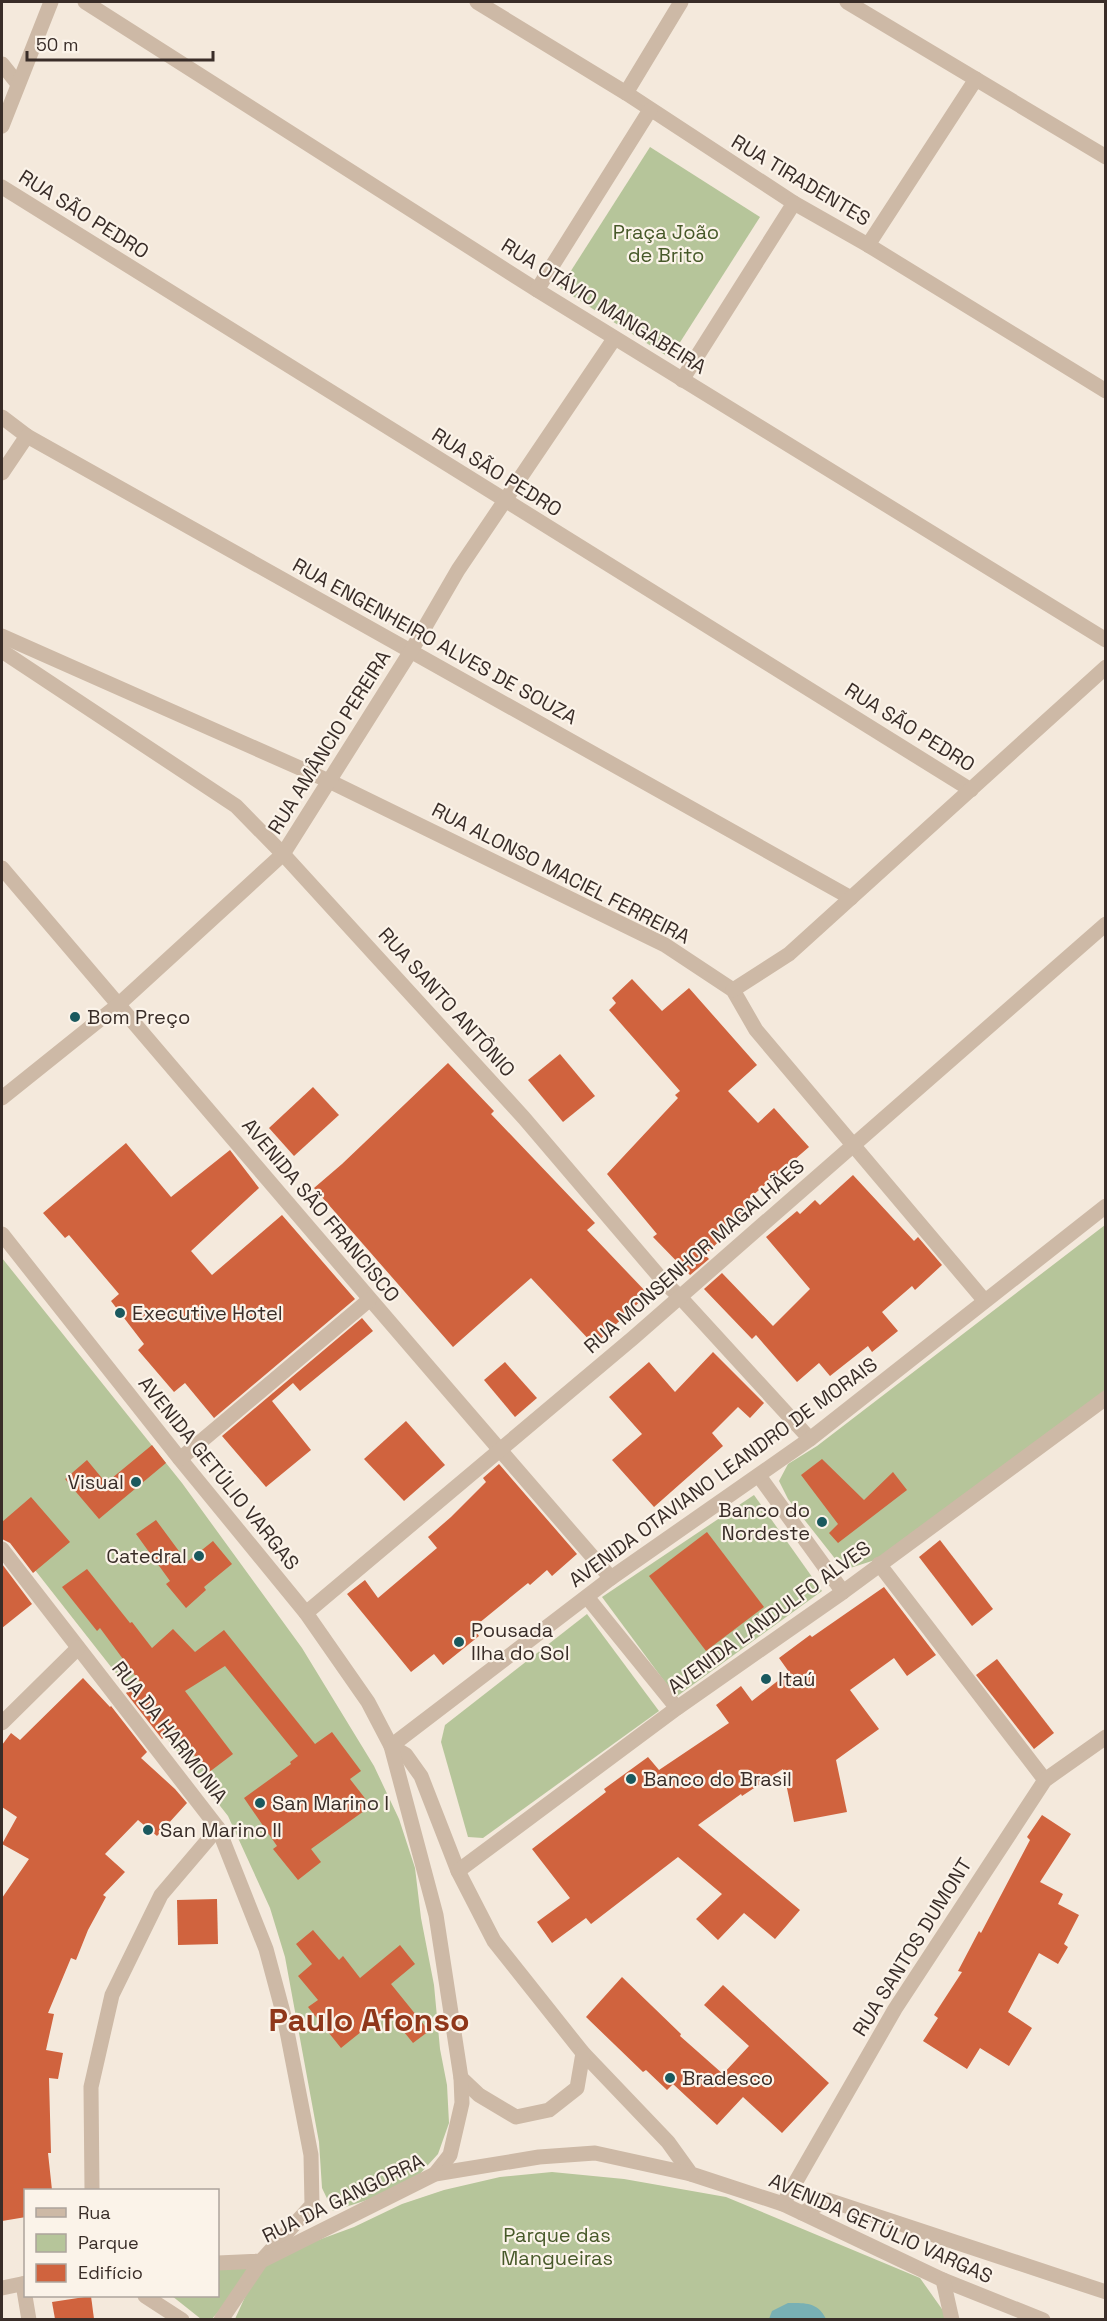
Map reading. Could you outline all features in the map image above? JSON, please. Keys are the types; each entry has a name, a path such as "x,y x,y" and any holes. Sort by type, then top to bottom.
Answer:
{"street":[{"path":"2,126 51,2"},
{"name":"RUA OTÁVIO MANGABEIRA","path":"85,2 614,339 1106,640"},
{"name":"RUA TIRADENTES","path":"477,2 626,93 794,203 868,245 1106,391"},
{"path":"626,93 681,2"},
{"path":"847,2 1105,157"},
{"path":"2,64 18,84"},
{"path":"868,245 976,79"},
{"path":"537,290 650,110"},
{"name":"RUA SÃO PEDRO","path":"2,187 971,790"},
{"path":"682,380 794,203"},
{"name":"RUA AMÂNCIO PEREIRA","path":"2,1098 118,1005 284,854 411,651 458,570 614,339"},
{"name":"RUA ENGENHEIRO ALVES DE SOUZA","path":"2,417 27,436 851,898"},
{"path":"2,473 27,436"},
{"name":"RUA ALONSO MACIEL FERREIRA","path":"2,636 329,780 665,945 734,990 756,1030 984,1300"},
{"name":"RUA SANTO ANTÔNIO","path":"2,651 236,806 284,854 525,1118 664,1282 810,1439"},
{"path":"734,990 789,954 1106,667"},
{"name":"AVENIDA SÃO FRANCISCO","path":"2,868 369,1300 611,1578"},
{"name":"RUA MONSENHOR MAGALHÃES","path":"306,1613 680,1297 1106,924"},
{"name":"AVENIDA OTAVIANO LEANDRO DE MORAIS","path":"392,1746 611,1578 810,1439 1106,1206"},
{"name":"AVENIDA GETÚLIO VARGAS","path":"2,1234 180,1459 306,1613 368,1702 392,1746 436,1915 461,2078 462,2103 450,2155 435,2174"},
{"path":"180,1459 369,1300"},
{"name":"AVENIDA LANDULFO ALVES","path":"458,1871 677,1708 843,1592 1106,1398"},
{"path":"759,1476 843,1592"},
{"name":"RUA DA HARMONIA","path":"2,1549 218,1828 266,1949 284,2016 311,2155 312,2205 261,2261"},
{"path":"879,1564 1045,1780"},
{"path":"587,1597 677,1708"},
{"path":"2,1722 78,1648"},
{"name":"RUA SANTOS DUMONT","path":"783,2204 895,2009 1045,1780 1106,1737"},
{"name":"AVENIDA GETÚLIO VARGAS","path":"392,1746 406,1755 421,1776 458,1871 494,1941 583,2053 668,2142 691,2174 783,2204 943,2280 1043,2319"},
{"path":"92,2189 91,2087 112,1995 161,1895 218,1828"},
{"path":"461,2078 479,2095 516,2117 549,2110 577,2088 583,2053"},
{"name":"RUA DA GANGORRA","path":"219,2263 261,2261 435,2174 539,2157 595,2153 691,2174"},
{"path":"802,2213 828,2200 1106,2292"},
{"name":"RUA DA GANGORRA","path":"221,2319 261,2261"},
{"path":"943,2280 951,2319"},
{"path":"2,2288 24,2284"},
{"path":"26,2297 29,2319"},
{"path":"148,2297 182,2319"}],"green space":[{"name":"Praça João de Brito","path":"650,147 760,217 670,358 560,288"},
{"path":"1105,1225 1105,1404 875,1560 844,1570 788,1499 779,1481 788,1464 817,1446"},
{"path":"2,1258 182,1483 302,1648 374,1766 399,1819 415,1868 421,1918 434,1985 440,2049 447,2085 449,2123 438,2154 418,2176 383,2195 333,2211 322,2188 319,2142 285,1957 270,1908 228,1816 2,1528"},
{"path":"754,1495 822,1591 676,1697 602,1597"},
{"path":"587,1614 659,1711 483,1838 468,1837 441,1742 445,1725"},
{"name":"Parque das Mangueiras","path":"552,2172 624,2179 726,2197 920,2278 949,2319 235,2319 260,2264 212,2319 201,2319 173,2297 219,2297 219,2268 261,2261 354,2227 402,2204 444,2190 500,2177"}],"water":[{"path":"788,2303 815,2306 826,2319 769,2319 772,2311"}],"building":[{"path":"632,979 662,1011 689,988 757,1065 728,1091 758,1123 774,1108 809,1147 745,1202 752,1209 705,1255 709,1259 690,1275 653,1237 657,1234 607,1174 678,1098 675,1095 680,1091 609,1010 616,1003 612,998"},
{"path":"560,1054 595,1096 563,1122 528,1080"},
{"path":"448,1063 494,1111 491,1114 595,1223 587,1230 648,1294 594,1345 531,1278 453,1347 314,1188"},
{"path":"313,1087 339,1115 294,1156 269,1128"},
{"path":"126,1143 171,1197 230,1150 259,1188 191,1251 212,1275 282,1215 355,1299 214,1418 185,1383 174,1392 138,1350 144,1344 111,1301 119,1294 69,1235 65,1238 43,1213"},
{"path":"853,1175 914,1241 918,1237 942,1265 915,1290 912,1286 882,1312 898,1331 872,1352 868,1346 830,1376 819,1363 797,1382 756,1335 752,1339 704,1289 722,1273 773,1326 810,1289 766,1237 797,1211 800,1214 815,1200 820,1205"},
{"path":"362,1318 373,1331 300,1391 293,1383 272,1401 311,1450 266,1487 222,1436"},
{"path":"713,1352 764,1403 750,1418 738,1407 712,1433 723,1446 654,1507 612,1460 642,1434 609,1397 649,1362 675,1392"},
{"path":"505,1362 537,1398 515,1417 484,1380"},
{"path":"406,1421 445,1465 404,1501 364,1459"},
{"path":"152,1445 166,1463 99,1519 65,1479 87,1460 106,1483"},
{"path":"822,1459 864,1500 893,1472 907,1490 838,1543 829,1533 838,1524 801,1475"},
{"path":"499,1464 577,1554 552,1576 547,1570 530,1585 528,1583 473,1628 479,1636 443,1665 434,1654 411,1672 347,1594 365,1580 378,1598 437,1548 428,1537 486,1482 483,1478"},
{"path":"31,1497 70,1542 33,1573 10,1543 2,1539 2,1522"},
{"path":"156,1520 187,1562 213,1541 232,1564 204,1587 206,1590 186,1608 166,1584 170,1581 136,1534"},
{"path":"707,1532 764,1607 706,1651 649,1576"},
{"path":"940,1540 993,1609 972,1626 919,1557"},
{"path":"2,1564 32,1604 2,1628"},
{"path":"87,1569 152,1648 173,1629 195,1652 224,1630 315,1744 332,1732 361,1771 350,1779 371,1806 311,1849 321,1862 298,1880 273,1849 277,1846 244,1798 291,1764 290,1762 298,1756 225,1666 185,1691 233,1754 208,1773 174,1729 162,1739 126,1693 140,1682 100,1628 97,1631 62,1587"},
{"path":"884,1587 936,1655 907,1676 894,1658 850,1690 879,1729 836,1760 847,1812 794,1822 783,1769 742,1796 741,1794 698,1825 800,1910 775,1939 744,1913 718,1940 696,1919 722,1894 678,1857 591,1924 586,1918 552,1943 537,1922 570,1898 532,1849 606,1792 604,1789 648,1757 659,1770 729,1723 716,1705 741,1686 752,1701 789,1672 779,1658"},
{"path":"997,1659 1054,1733 1034,1749 976,1675"},
{"path":"83,1678 111,1706 147,1752 141,1758 187,1803 157,1836 138,1820 105,1854 125,1872 103,1895 106,1897 88,1930 76,1960 71,1958 48,2013 54,2014 46,2050 63,2053 58,2079 49,2078 51,2153 48,2153 52,2189 24,2189 24,2217 2,2221 2,1898 29,1859 2,1844 17,1817 2,1807 2,1745 11,1733 20,1740"},
{"path":"1042,1815 1071,1834 1040,1882 1063,1894 1058,1904 1079,1915 1064,1944 1068,1947 1058,1964 1039,1953 1008,2012 1032,2028 1009,2066 980,2048 967,2069 923,2041 938,2018 934,2015 962,1972 958,1971 979,1931 981,1933 1030,1840 1027,1837"},
{"path":"217,1899 218,1944 178,1945 177,1900"},
{"path":"313,1930 339,1960 343,1956 360,1978 400,1945 415,1964 391,1984 429,2031 413,2043 387,2011 341,2048 308,2007 318,2000 298,1976 312,1964 296,1944"},
{"path":"622,1977 681,2034 680,2036 723,2074 749,2046 704,2005 723,1985 829,2083 782,2133 743,2097 717,2125 673,2084 667,2090 646,2070 643,2072 586,2017"},
{"path":"91,2297 94,2319 55,2319 52,2302"}],"place":[{"name":"Bom Preço","path":"75,1017"},
{"name":"Executive Hotel","path":"120,1313"},
{"name":"Visual","path":"136,1482"},
{"name":"Banco do Nordeste","path":"822,1522"},
{"name":"Catedral","path":"199,1556"},
{"name":"Pousada Ilha do Sol","path":"459,1642"},
{"name":"Itaú","path":"766,1679"},
{"name":"Banco do Brasil","path":"631,1779"},
{"name":"San Marino I","path":"260,1803"},
{"name":"San Marino II","path":"148,1830"},
{"name":"Bradesco","path":"670,2078"}],"district":[{"name":"Paulo Afonso","path":"369,2020"}]}
